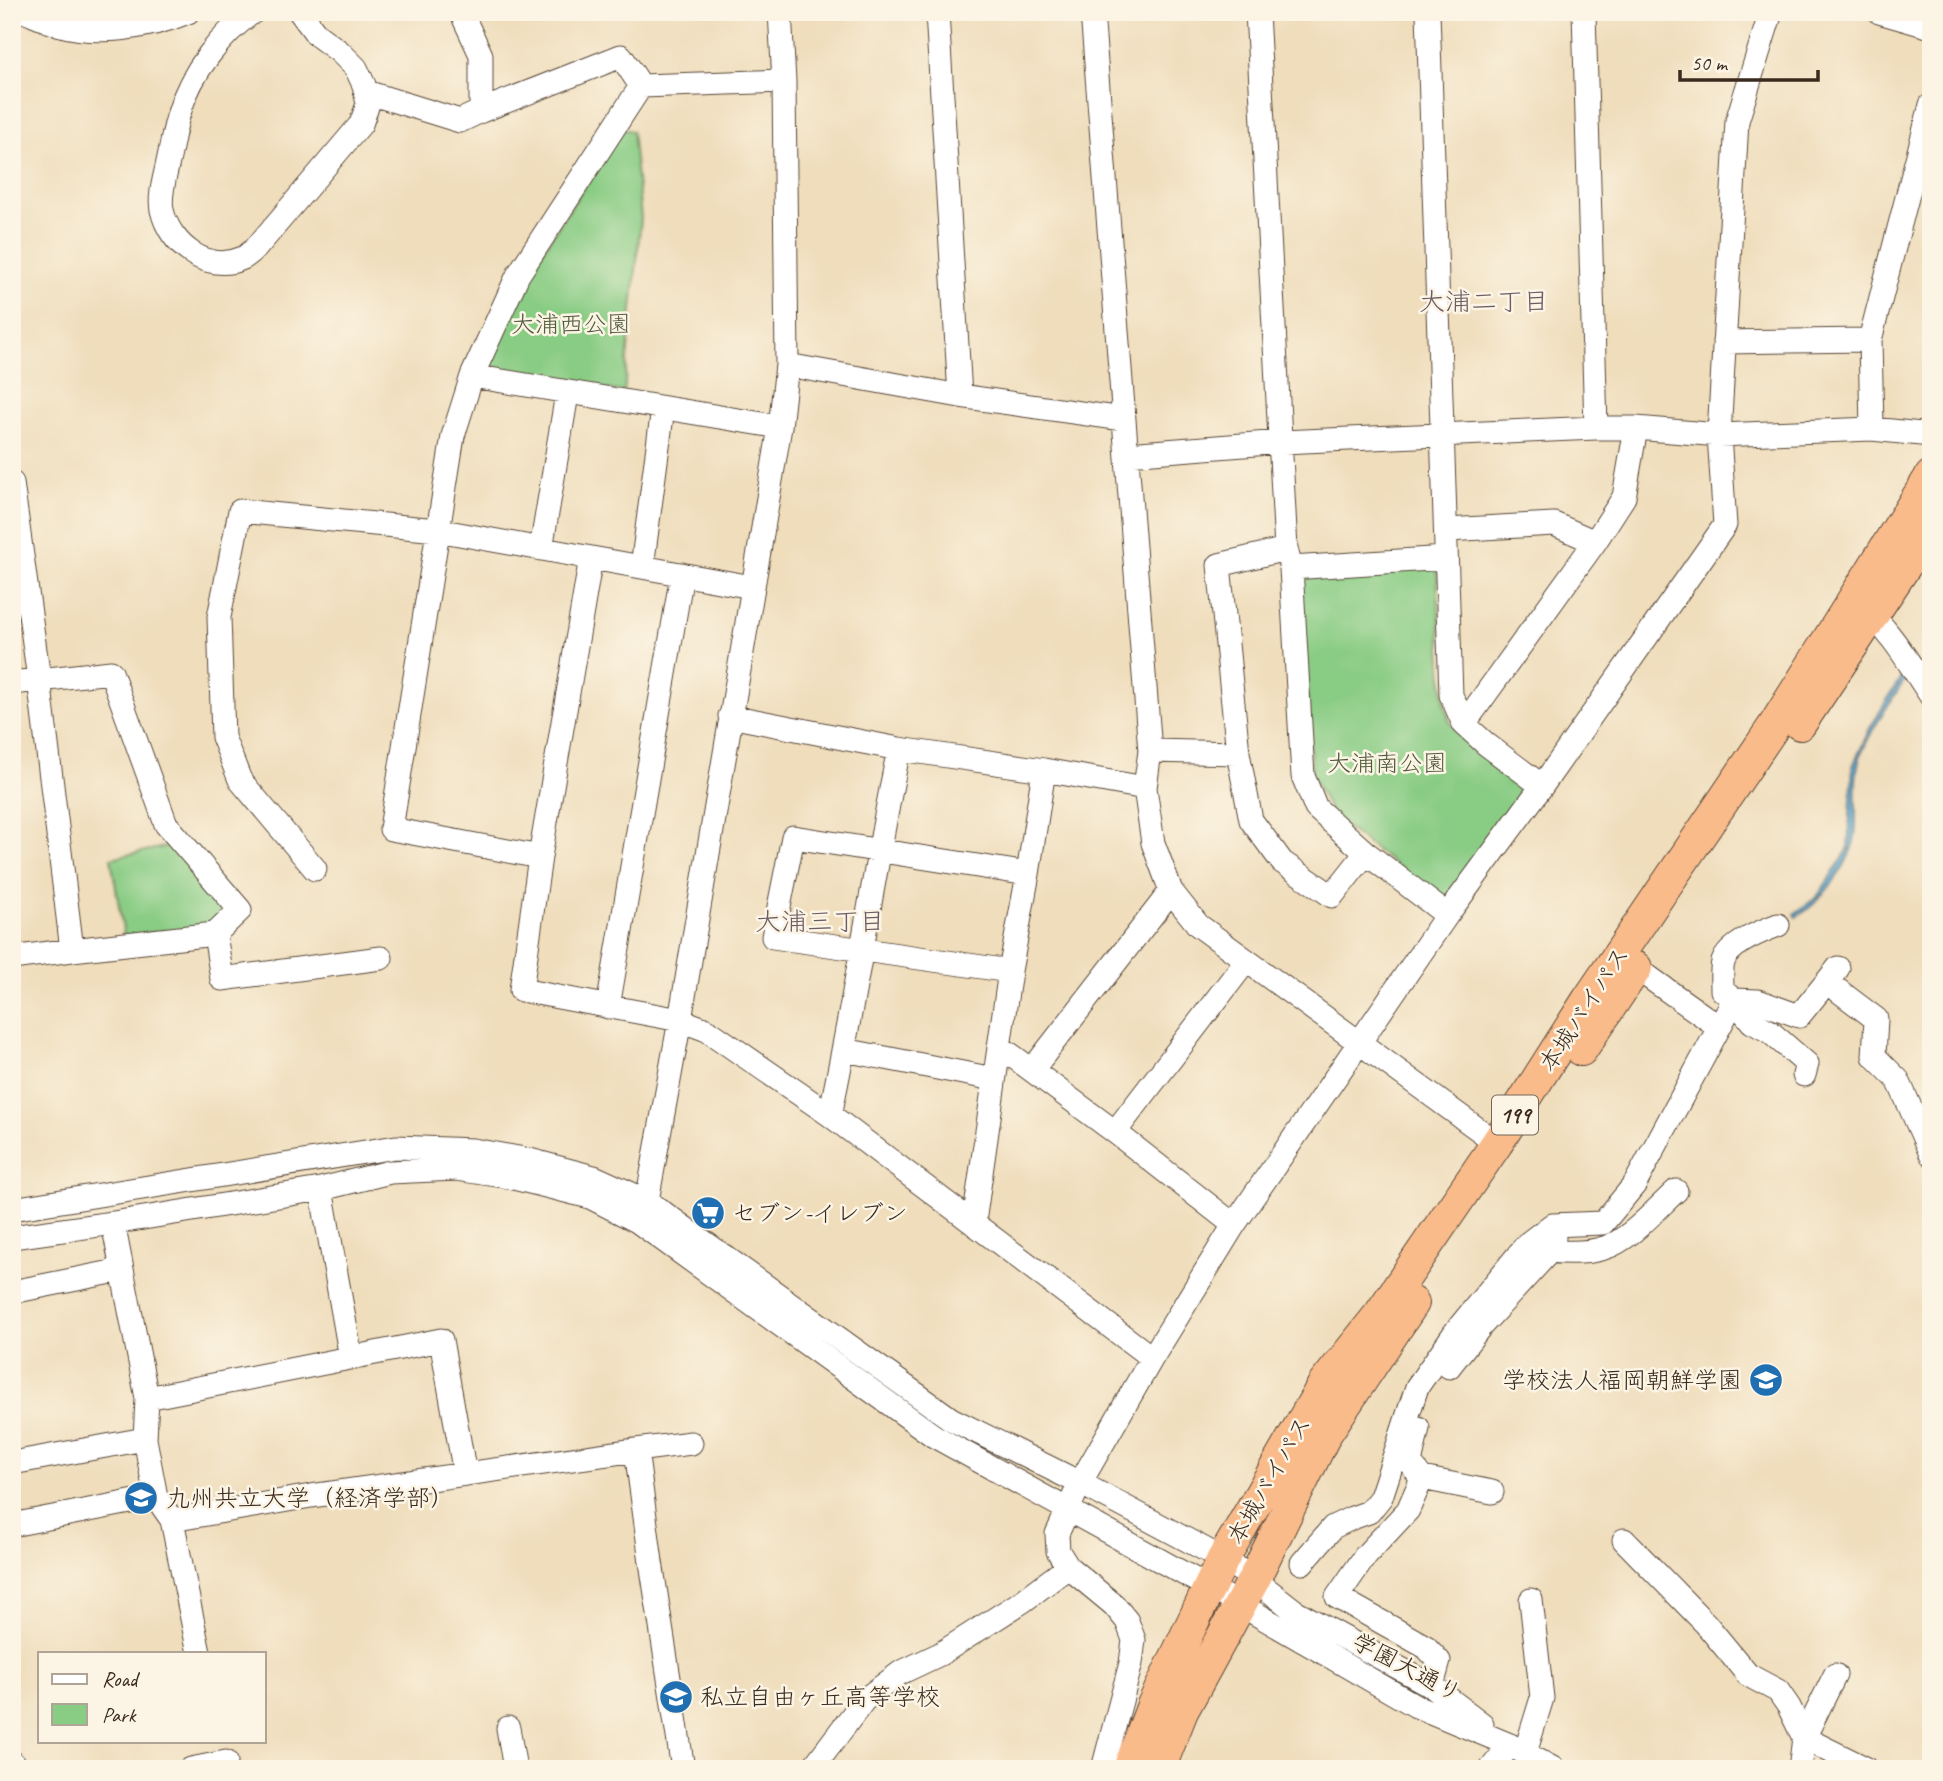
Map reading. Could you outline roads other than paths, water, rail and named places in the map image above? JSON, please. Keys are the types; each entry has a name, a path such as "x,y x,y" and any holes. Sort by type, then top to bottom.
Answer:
{"highway":[{"name":"本城バイパス","path":"1159,1769 1182,1711 1326,1433 1636,968 1864,607 1931,476"},
{"name":"本城バイパス","path":"1129,1769 1153,1705 1223,1559 1324,1384 1380,1314 1497,1143 1588,1000 1774,726 1864,607 1931,527"}],"street":[{"path":"26,12 60,25 98,29 139,28 188,12"},
{"path":"253,12 216,47 195,76 180,108 163,187 161,208 169,228 184,249 202,260 243,258 256,248 360,124 368,104 356,68 317,35 300,12"},
{"path":"461,12 481,55 481,111"},
{"path":"642,1211 680,1020 780,427 787,365 784,80 780,12"},
{"path":"937,12 960,396"},
{"path":"1092,12 1150,751 1145,788 1153,843 1171,891 1198,925 1497,1143"},
{"path":"1257,12 1303,776 1316,808 1366,853 1447,915"},
{"path":"1428,12 1451,695 1464,724 1542,786"},
{"path":"1584,12 1596,428"},
{"path":"1103,1769 1131,1663 1133,1640 1127,1621 1114,1605 1068,1567 1058,1551 1057,1534 1080,1483 1152,1358 1234,1225 1447,915 1542,786 1725,525 1719,435 1737,121 1771,12"},
{"path":"1879,12 1931,27"},
{"path":"366,92 460,121 621,56 641,86"},
{"path":"641,86 784,80"},
{"path":"540,857 391,829 453,436 472,376 518,275 641,86"},
{"path":"1872,429 1870,340 1931,105"},
{"path":"1724,342 1870,340"},
{"path":"787,365 960,396 1123,419"},
{"path":"472,376 567,394 780,427"},
{"path":"541,549 567,394"},
{"path":"642,567 663,408"},
{"path":"1127,454 1282,442 1596,428 1636,428 1719,435 1872,429 1931,435"},
{"path":"1464,724 1595,542 1624,497 1636,428"},
{"path":"12,483 40,679 72,950"},
{"path":"315,869 240,780 223,737 219,617 240,510 437,530 752,587"},
{"path":"1447,530 1554,524 1595,542"},
{"path":"591,558 540,857 521,990 680,1020 707,1030 830,1115 1152,1358"},
{"path":"1366,853 1332,896 1282,862 1251,820 1238,753 1219,565 1289,559 1446,558"},
{"path":"608,1007 682,574"},
{"path":"1864,607 1902,653 1931,696"},
{"path":"12,683 111,672 166,824 240,910 215,934 12,958"},
{"path":"730,716 899,749 1145,788"},
{"path":"830,1115 899,749"},
{"path":"1150,751 1238,753"},
{"path":"974,1223 1010,971 1044,770"},
{"path":"1010,971 773,937 793,837 1028,874"},
{"path":"1032,1070 1171,891"},
{"path":"1778,925 1752,936 1723,961 1722,990 1752,1022 1769,1031 1807,1064 1804,1075"},
{"path":"215,934 222,979 381,958"},
{"path":"1115,1132 1246,961"},
{"path":"1636,968 1719,1027"},
{"path":"1734,1000 1758,1001 1800,1016 1832,975 1876,1019 1874,1056 1898,1080 1931,1154"},
{"path":"1302,1563 1333,1527 1369,1512 1381,1497 1417,1387 1456,1331 1527,1244 1552,1225 1603,1223 1635,1184 1734,1000"},
{"path":"999,1046 1234,1225"},
{"path":"844,1050 994,1079"},
{"path":"12,1209 396,1147 473,1150 530,1160 594,1177 951,1419 1080,1483 1223,1559 1246,1591"},
{"path":"12,1237 321,1189 390,1172 456,1169 510,1177 642,1211 934,1436 1210,1588 1246,1591 1295,1611 1432,1686 1518,1749"},
{"path":"321,1189 351,1358"},
{"path":"1550,1251 1604,1248 1622,1240 1676,1191"},
{"path":"113,1223 146,1398 145,1439 156,1497 172,1520 199,1652"},
{"path":"1492,1492 1422,1478 1410,1463 1414,1438 1432,1388 1481,1326 1550,1251 1561,1225"},
{"path":"12,1292 122,1270"},
{"path":"146,1398 441,1340 465,1474"},
{"path":"12,1463 145,1439"},
{"path":"172,1520 311,1496 691,1443"},
{"path":"636,1450 683,1769"},
{"path":"1422,1478 1408,1510 1366,1555 1337,1597 1426,1647 1439,1661 1432,1686"},
{"path":"12,1525 156,1497"},
{"path":"1624,1540 1706,1624 1748,1675 1778,1691 1804,1738 1867,1769"},
{"path":"812,1769 864,1700 900,1673 940,1654 1023,1601 1068,1567"},
{"name":"学園大通り","path":"1246,1591 1416,1706 1518,1749 1554,1769"},
{"path":"1491,1769 1518,1749 1542,1698 1531,1600"},
{"path":"1800,1769 1804,1738 1835,1675"},
{"path":"508,1728 515,1769"},
{"path":"191,1769 224,1757"},
{"path":"12,1762 14,1769"}],"water":[{"path":"1901,677 1905,679 1871,733 1858,765 1855,835 1848,858 1825,893 1796,917 1794,914 1817,897 1848,850 1853,766 1870,728"}],"place":[{"name":"セブン-イレブン","path":"708,1213"},
{"name":"学校法人福岡朝鮮学園","path":"1766,1380"},
{"name":"九州共立大学（経済学部）","path":"141,1498"},
{"name":"私立自由ヶ丘高等学校","path":"676,1697"}],"district":[{"name":"大浦二丁目","path":"1484,301"},
{"name":"大浦三丁目","path":"820,921"}],"park label":[{"name":"大浦西公園","path":"571,324"},
{"name":"大浦南公園","path":"1387,763"}]}
